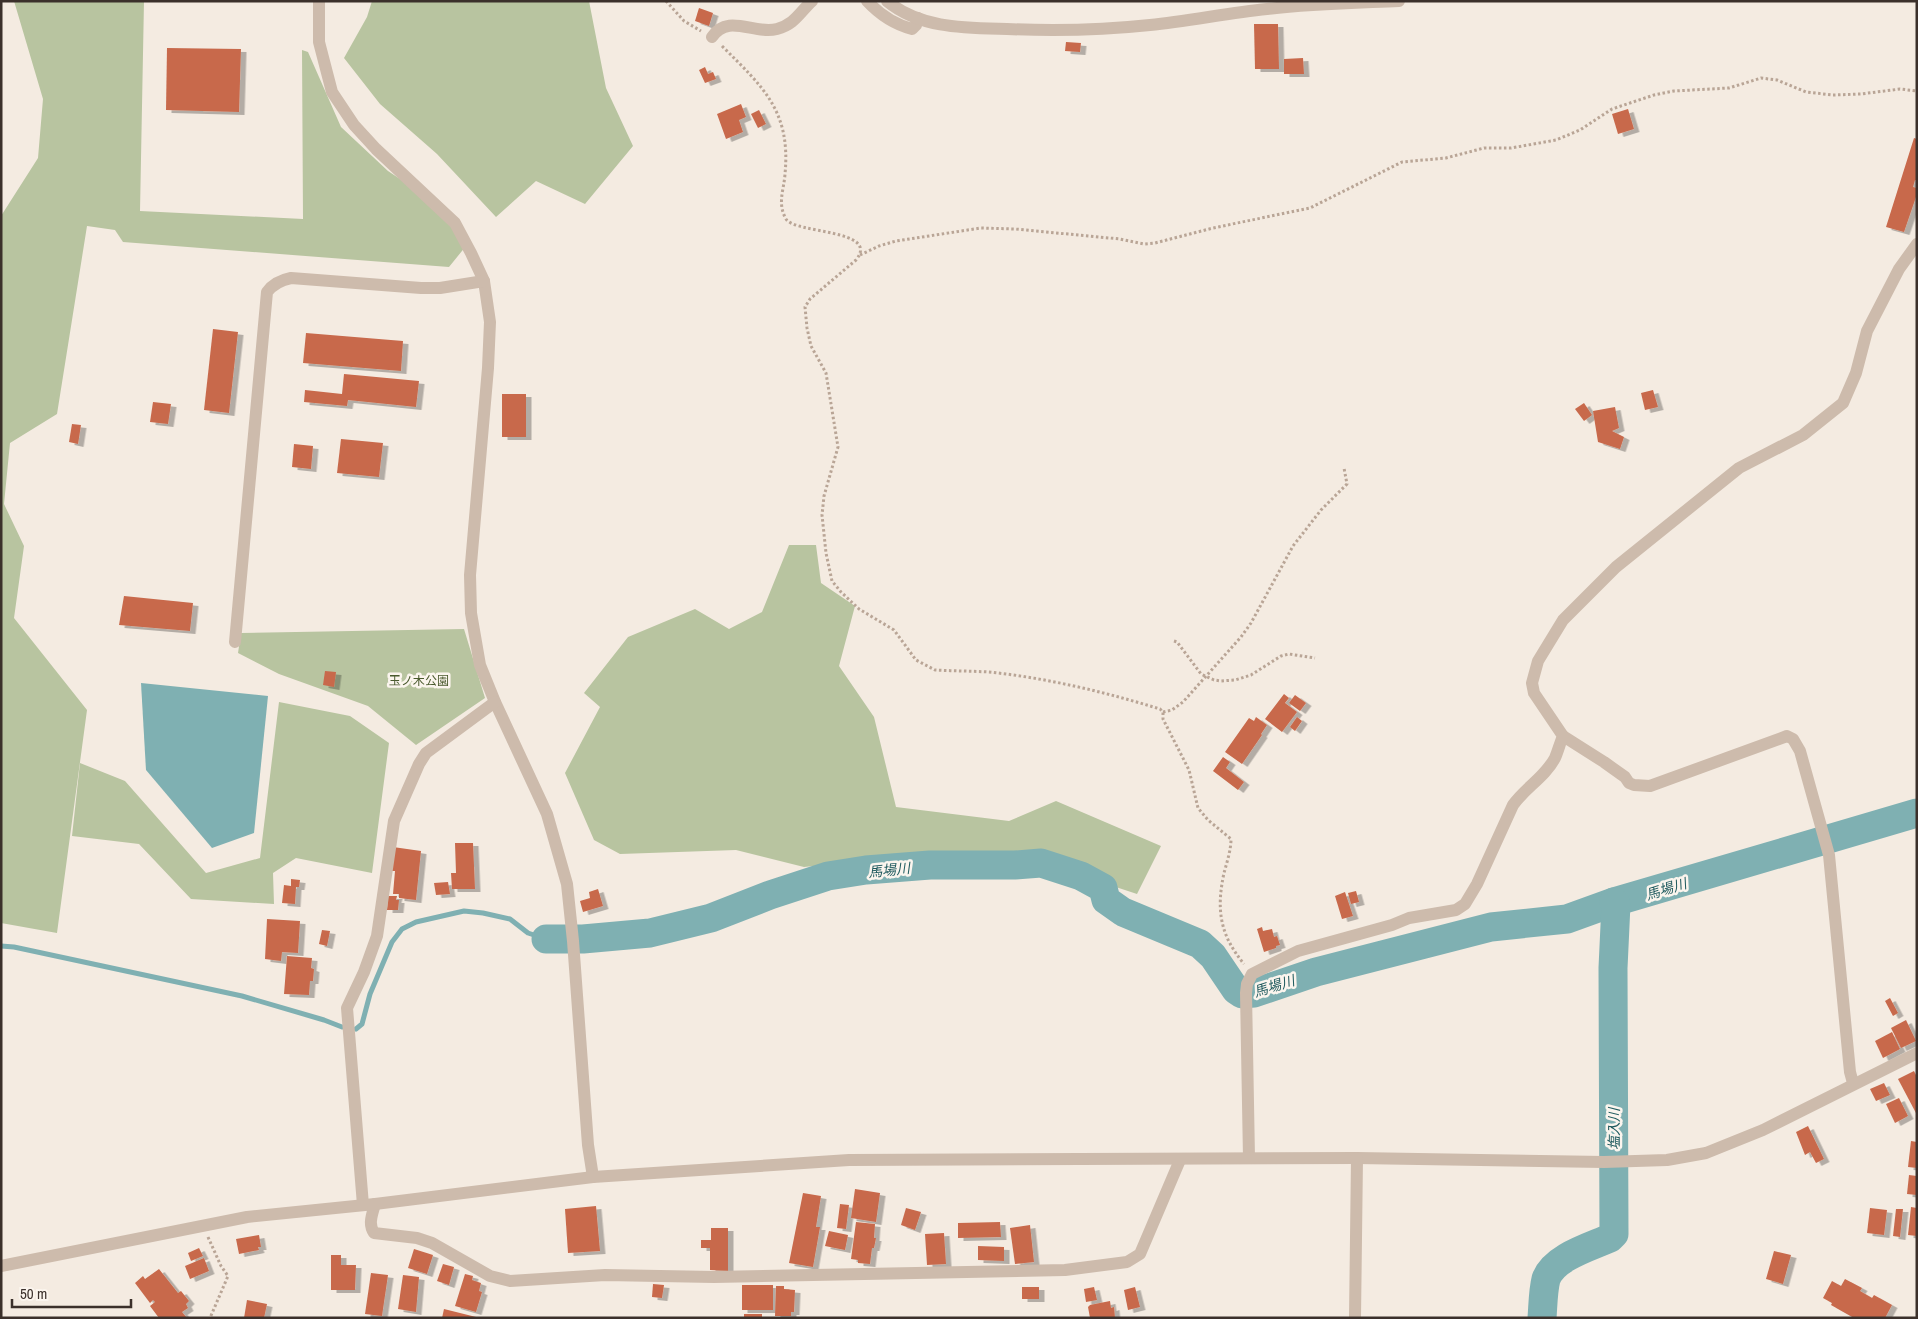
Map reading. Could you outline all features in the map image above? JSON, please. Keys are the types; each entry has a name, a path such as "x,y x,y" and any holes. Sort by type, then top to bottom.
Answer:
{"street":[{"path":"320,1 319,42 332,92 354,125 376,149 455,223 484,281 490,322 488,368 470,575 471,613 480,665 547,814 566,884 573,941 588,1145 593,1177"},
{"path":"712,38 717,30 726,25 775,30 797,19 812,1"},
{"path":"868,1 878,12 901,26 912,29 916,25 918,18"},
{"path":"887,1 918,18 936,24 963,28 1035,30 1149,25 1314,4 1399,1"},
{"path":"1853,1083 1829,855 1800,751 1793,739 1787,736 1650,786 1641,786 1629,783 1625,777 1604,762 1563,736 1534,693 1532,683 1538,661 1563,620 1616,567 1740,468 1803,435 1843,403 1856,373 1867,331 1899,269 1917,244"},
{"path":"235,642 267,292 272,286 291,278 421,288 440,288 484,281"},
{"path":"495,702 426,754 419,764 394,821 377,936 364,972 347,1008 371,1228 374,1234 417,1238 432,1243 490,1276 510,1281 605,1275 714,1277 1065,1270 1127,1262 1140,1254 1180,1160"},
{"path":"1249,1158 1246,993 1247,984 1252,974 1298,951 1392,925 1408,918 1434,913 1448,913 1465,904 1477,884 1513,805 1521,793 1545,771 1554,759 1563,736"},
{"path":"1,1266 247,1217 369,1205 593,1177 849,1160 1357,1158 1604,1162 1666,1160 1706,1153 1763,1130 1853,1083 1917,1053"},
{"path":"1355,1318 1357,1158"}],"path":[{"path":"666,1 684,22 712,38 753,77 774,106 783,124 786,150 784,181 780,195 781,207 787,221 799,227 846,235 857,243 860,248 860,255"},
{"path":"1344,468 1347,484 1321,510 1293,546 1241,638 1179,706 1167,712 1118,696 1081,687 989,672 935,670 916,660 894,630 859,609 832,581 826,554 822,515 824,496 838,446 826,373 811,346 805,307 810,299 850,266 860,255 879,246 896,241 942,232 981,228 1120,239 1144,244 1155,243 1213,228 1310,208 1402,162 1446,158 1484,148 1511,148 1556,140 1580,130 1612,109 1654,95 1674,91 1729,88 1761,78 1777,80 1806,92 1832,95 1917,90"},
{"path":"1174,641 1177,642 1194,666 1206,677 1214,680 1228,681 1252,675 1281,656 1289,654 1315,658"},
{"path":"1163,712 1163,720 1189,770 1198,808 1208,820 1231,839 1221,887 1220,907 1225,932 1232,949 1252,974"},
{"path":"202,1225 221,1266 228,1276 210,1318"}],"green space":[{"path":"14,1 144,1 140,211 303,219 302,50 308,52 341,127 388,171 442,207 466,246 449,267 123,242 115,230 87,226 57,414 10,443 4,504 24,546 14,618 87,710 57,933 1,923 1,216 38,158 43,99"},
{"path":"372,1 589,1 606,88 633,146 585,204 536,181 496,217 437,154 380,104 344,58 367,17"},
{"path":"789,545 816,545 821,583 855,606 839,666 874,717 896,807 1009,821 1056,801 1161,846 1137,894 1028,858 901,857 804,867 736,850 620,854 594,840 565,773 600,707 584,693 628,637 695,609 729,629 762,612"},
{"name":"玉ノ木公園","path":"464,629 485,698 416,745 368,706 279,674 238,653 241,633"},
{"path":"279,702 350,716 389,743 372,873 296,858 273,873 274,904 191,899 139,844 72,836 80,763 125,781 206,873 260,858"}],"water":[{"path":"141,683 268,696 254,833 212,848 146,770"}],"building":[{"path":"699,8 713,13 709,26 695,21"},
{"path":"1254,24 1278,24 1279,69 1255,69"},
{"path":"1066,42 1081,43 1080,52 1065,51"},
{"path":"167,48 241,49 239,112 166,110"},
{"path":"1303,58 1304,74 1284,74 1284,59"},
{"path":"705,67 708,74 713,72 716,79 705,83 699,70"},
{"path":"741,104 746,117 739,120 743,132 726,139 717,114"},
{"path":"1628,109 1634,129 1618,134 1612,114"},
{"path":"759,110 766,124 758,128 751,114"},
{"path":"1914,138 1917,139 1917,181 1915,180 1913,187 1917,188 1917,194 1904,232 1886,227"},
{"path":"213,329 238,332 229,413 204,410"},
{"path":"306,333 403,341 401,371 303,363"},
{"path":"344,374 419,381 416,407 348,400 347,406 304,402 305,390 342,394"},
{"path":"1653,390 1658,407 1645,410 1641,393"},
{"path":"502,394 526,394 526,437 502,437"},
{"path":"153,402 171,404 168,424 150,422"},
{"path":"1584,403 1592,415 1584,421 1575,409"},
{"path":"1615,407 1619,428 1612,431 1624,437 1620,449 1598,442 1593,411"},
{"path":"72,424 81,425 78,444 69,442"},
{"path":"341,439 383,443 379,477 337,473"},
{"path":"294,444 313,446 311,469 292,467"},
{"path":"124,596 193,603 190,631 119,625"},
{"path":"325,671 336,672 334,687 323,685"},
{"path":"1284,694 1289,698 1285,703 1297,712 1282,732 1265,719"},
{"path":"1295,695 1306,703 1300,711 1289,703"},
{"path":"1256,717 1267,725 1242,764 1225,752 1249,718 1254,721"},
{"path":"1297,717 1302,721 1295,731 1290,727"},
{"path":"1223,757 1230,762 1226,768 1244,782 1238,790 1213,771"},
{"path":"455,843 473,843 475,889 452,889 451,873 456,873"},
{"path":"393,847 421,851 416,900 399,898 399,894 393,894 395,871 390,871"},
{"path":"291,879 300,880 299,887 296,887 295,904 282,903 284,885 291,886"},
{"path":"448,882 450,894 436,895 434,883"},
{"path":"598,889 603,906 583,912 580,901 590,898 589,892"},
{"path":"1356,891 1359,902 1351,904 1348,893"},
{"path":"1345,892 1353,916 1342,919 1335,896"},
{"path":"388,896 397,896 396,900 399,900 398,910 387,910"},
{"path":"267,919 300,921 298,953 282,952 281,961 265,959"},
{"path":"1262,927 1263,931 1272,929 1274,937 1277,936 1280,945 1264,952 1257,929"},
{"path":"322,930 330,931 327,946 319,944"},
{"path":"287,956 312,958 311,968 314,969 313,981 310,981 309,995 284,994"},
{"path":"1890,998 1898,1013 1893,1016 1885,1001"},
{"path":"1906,1020 1916,1041 1901,1048 1891,1028"},
{"path":"1892,1032 1900,1049 1883,1058 1875,1041"},
{"path":"1914,1071 1917,1077 1917,1115 1898,1079"},
{"path":"1884,1083 1890,1095 1876,1101 1870,1089"},
{"path":"1899,1098 1908,1116 1895,1123 1886,1104"},
{"path":"1808,1126 1824,1159 1816,1163 1810,1152 1805,1155 1796,1132"},
{"path":"1911,1141 1917,1142 1917,1168 1908,1167"},
{"path":"1909,1175 1917,1176 1917,1195 1907,1194"},
{"path":"855,1189 880,1193 876,1222 851,1218"},
{"path":"803,1193 821,1196 816,1227 820,1227 813,1267 789,1263"},
{"path":"840,1204 849,1205 846,1229 837,1228"},
{"path":"596,1206 600,1251 568,1253 565,1209"},
{"path":"1911,1207 1917,1208 1917,1236 1908,1235"},
{"path":"906,1208 921,1212 915,1230 901,1225"},
{"path":"1870,1208 1887,1210 1884,1235 1867,1233"},
{"path":"1896,1209 1903,1209 1900,1237 1893,1236"},
{"path":"856,1222 875,1224 874,1238 876,1238 874,1248 872,1248 870,1264 858,1263 858,1260 851,1259"},
{"path":"1000,1222 1001,1237 958,1238 958,1223"},
{"path":"1030,1225 1034,1262 1015,1264 1010,1228"},
{"path":"711,1228 728,1228 728,1271 710,1270 710,1248 701,1248 701,1240 711,1240"},
{"path":"829,1231 848,1235 845,1250 825,1246"},
{"path":"944,1233 946,1264 927,1265 925,1234"},
{"path":"259,1235 261,1247 258,1247 259,1250 239,1254 236,1239"},
{"path":"978,1246 1004,1247 1004,1261 978,1260"},
{"path":"199,1248 203,1256 191,1261 188,1253"},
{"path":"414,1249 433,1255 427,1274 408,1268"},
{"path":"1774,1251 1791,1255 1783,1284 1766,1279"},
{"path":"331,1255 341,1255 341,1265 356,1265 355,1290 331,1290"},
{"path":"204,1258 209,1271 190,1279 185,1266"},
{"path":"443,1264 454,1267 449,1285 437,1281"},
{"path":"159,1269 178,1293 181,1291 189,1301 186,1304 188,1308 182,1312 187,1318 159,1318 150,1306 155,1302 153,1300 150,1303 135,1283 143,1276 145,1279"},
{"path":"371,1273 388,1275 382,1316 365,1314"},
{"path":"465,1274 473,1276 472,1280 481,1283 479,1291 482,1292 476,1312 455,1306"},
{"path":"403,1275 419,1277 416,1312 398,1309"},
{"path":"1845,1279 1862,1288 1860,1291 1872,1298 1874,1295 1892,1305 1885,1318 1854,1318 1831,1305 1832,1303 1823,1298 1832,1281 1841,1286"},
{"path":"653,1284 664,1285 662,1298 652,1297"},
{"path":"742,1285 773,1285 773,1310 742,1310"},
{"path":"776,1286 784,1286 784,1289 795,1290 794,1312 791,1312 791,1316 775,1316"},
{"path":"1022,1287 1039,1287 1039,1299 1022,1299"},
{"path":"1094,1287 1097,1300 1086,1302 1084,1289"},
{"path":"1135,1287 1140,1307 1128,1310 1124,1290"},
{"path":"247,1300 267,1304 264,1318 244,1318"},
{"path":"1110,1301 1111,1308 1114,1307 1115,1318 1090,1318 1088,1307 1090,1305"},
{"path":"444,1309 476,1317 476,1318 442,1318"},
{"path":"744,1314 762,1314 762,1318 744,1318"}],"waterway":[{"name":"馬場川","path":"546,939 583,939 650,933 711,918 770,895 828,876 866,870 930,865 1015,865 1041,863 1081,876 1103,888 1106,900 1123,912 1200,944 1213,956 1236,990 1242,994 1254,993 1316,972 1491,927 1567,919 1614,902 1917,813"},
{"name":"塩入川","path":"1542,1318 1545,1284 1550,1271 1564,1259 1610,1238 1614,1234 1613,968 1616,904 1614,902"},
{"path":"356,1029 362,1024 370,994 392,942 402,929 416,922 464,911 483,913 510,919 528,933 546,939"},
{"path":"1,946 14,947 242,996 342,1027"}]}
